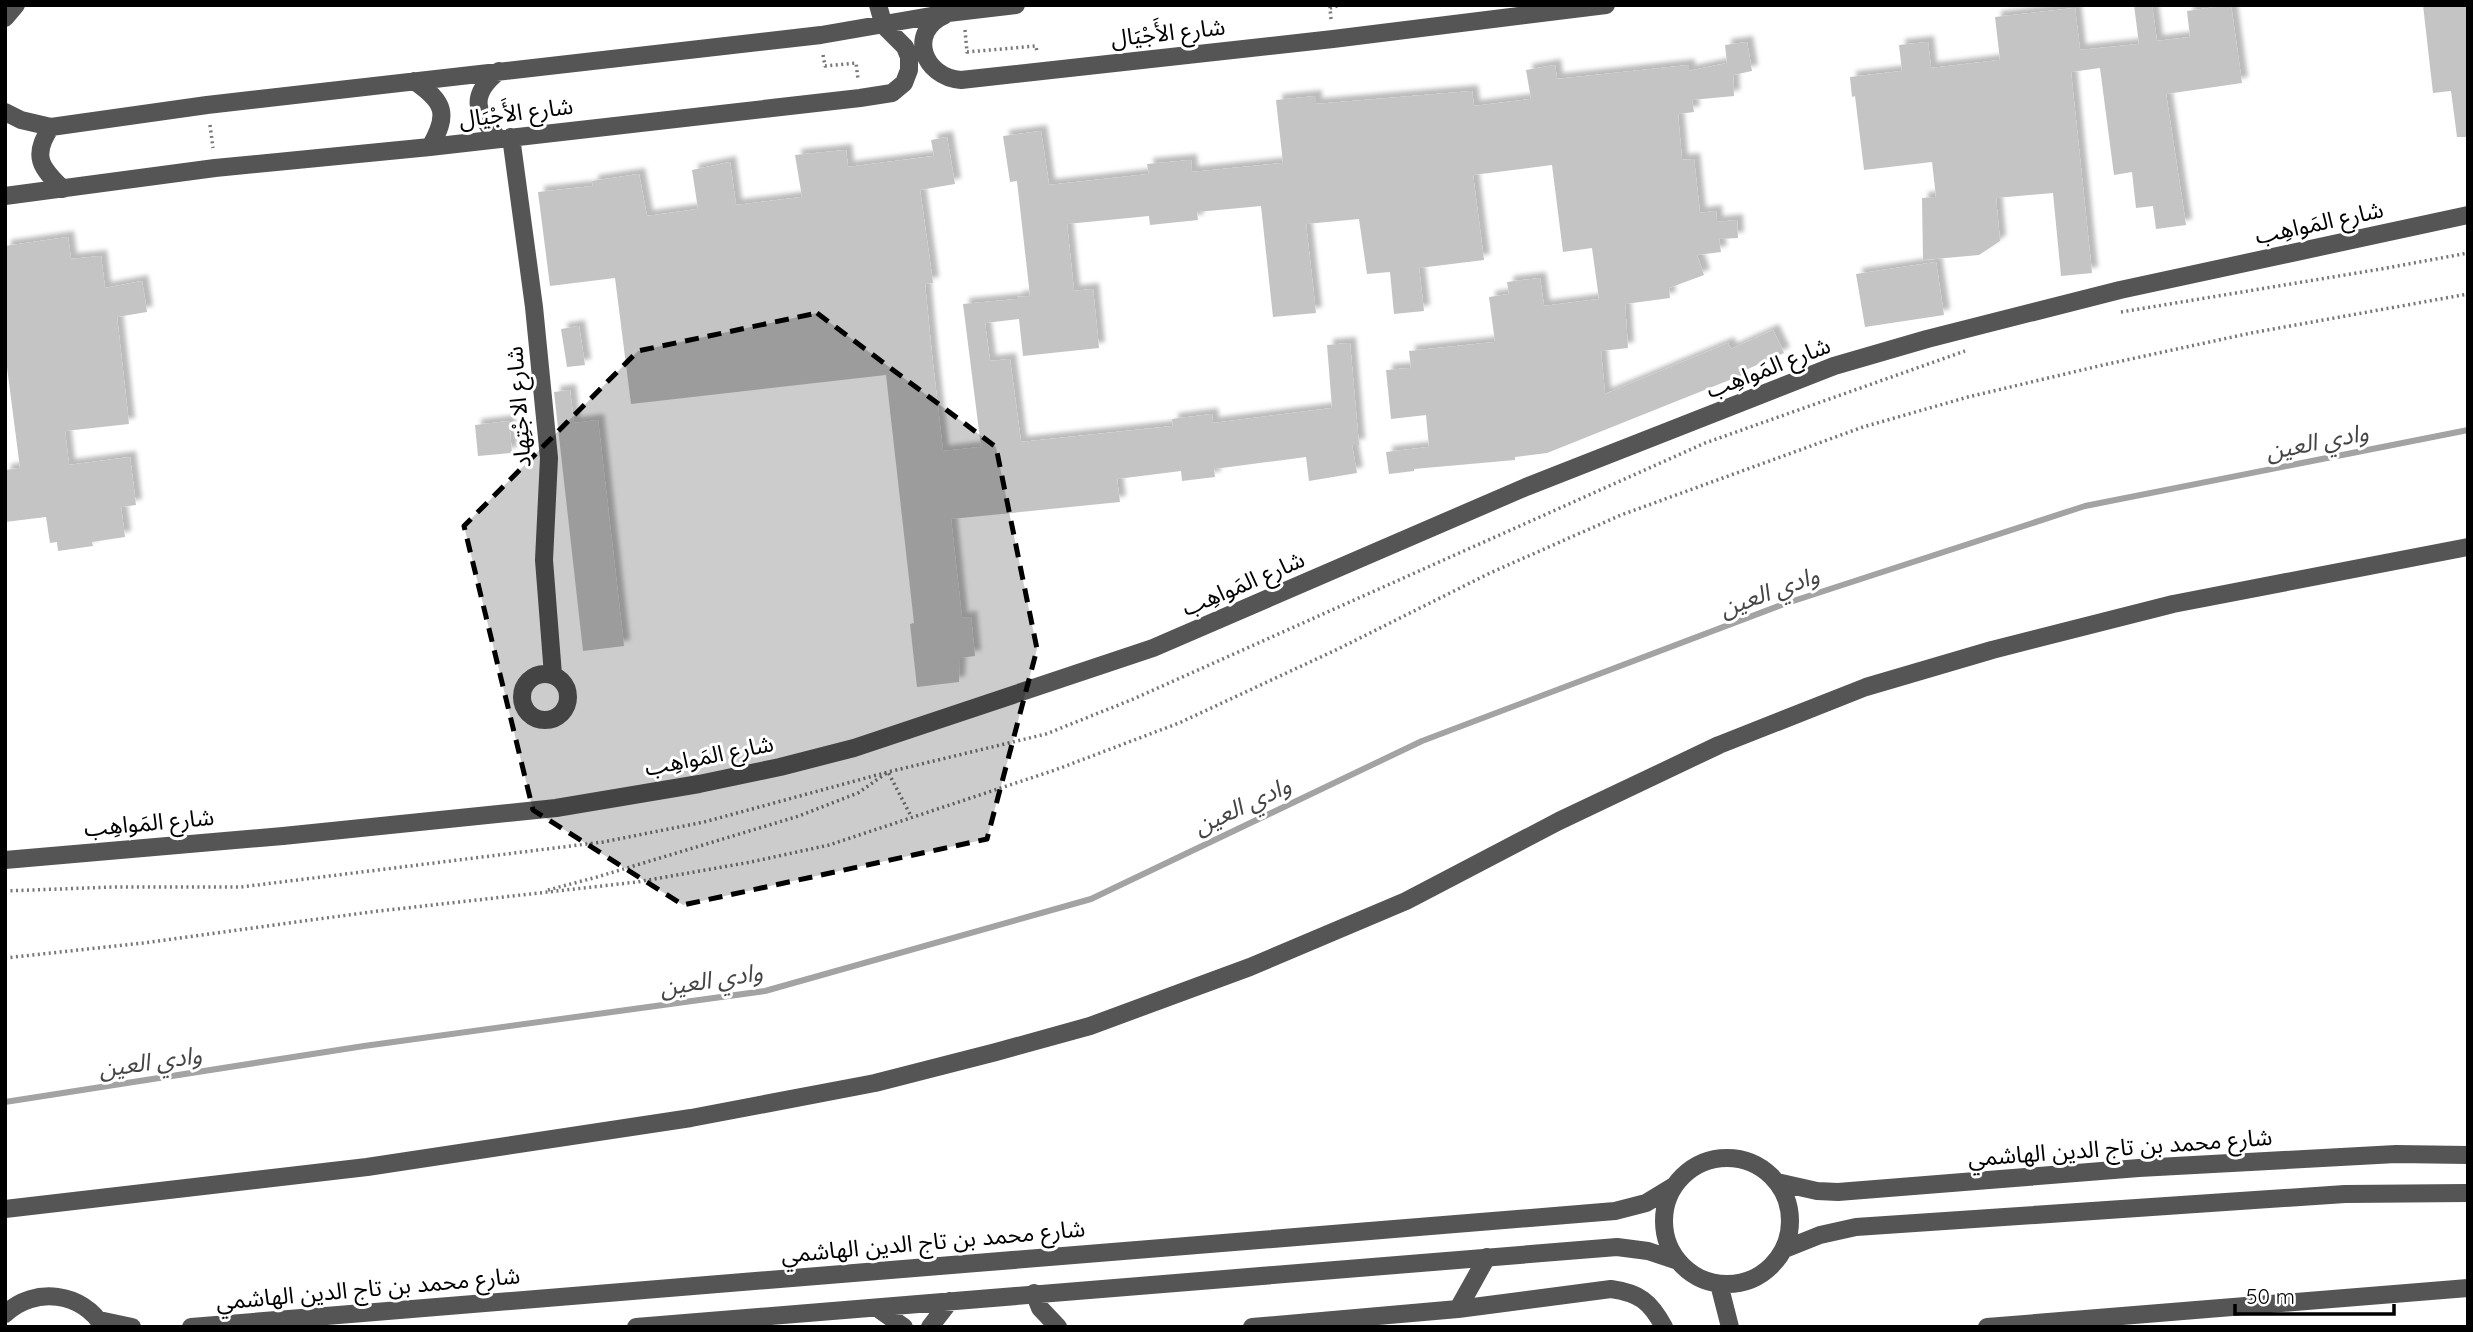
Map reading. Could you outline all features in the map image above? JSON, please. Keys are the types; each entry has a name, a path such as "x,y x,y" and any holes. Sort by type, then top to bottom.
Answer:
{"street":[{"path":"5,18 16,5"},
{"name":"شارع الأَجْيَال","path":"5,196 215,168 430,147 892,93 904,83 909,70 909,58 905,47 884,26 878,5"},
{"name":"شارع الأَجْيَال","path":"5,112 21,120 51,127 207,105 821,35 956,12 1016,5"},
{"name":"شارع الأَجْيَال","path":"956,12 937,18 928,28 924,52 937,73 948,79 961,80 1606,5"},
{"path":"499,71 485,83 479,98 480,113 505,138"},
{"path":"415,81 436,97 442,106 441,125 430,147"},
{"path":"51,127 41,144 40,155 46,173 63,189"},
{"name":"شارع الاجْتِهاد","path":"505,138 534,307 548,458 544,560 553,675"},
{"name":"شارع المَواهِب","path":"5,860 282,836 556,808 699,784 853,748 1153,648 1525,487 1834,366 1927,339 2120,290 2468,215"},
{"path":"5,1209 367,1167 691,1118 875,1083 996,1052 1090,1026 1250,967 1406,901 1559,821 1719,746 1867,687 1992,650 2173,604 2468,547"},
{"name":"شارع محمد بن تاج الدين الهاشمي","path":"1777,1182 1807,1190 1839,1192 2139,1168 2396,1154 2468,1154"},
{"path":"1724,1158 1753,1164 1766,1171 1777,1182 1789,1207 1789,1236 1776,1262 1764,1273 1735,1284 1719,1284 1703,1280 1689,1272 1678,1261 1667,1240 1664,1216 1674,1186 1696,1166 1724,1158"},
{"name":"شارع محمد بن تاج الدين الهاشمي","path":"191,1327 1615,1211 1646,1203 1674,1186"},
{"path":"1784,1249 1820,1235 1856,1227 2345,1194 2468,1193"},
{"path":"636,1327 814,1319 877,1308 1034,1293 1617,1247 1648,1251 1678,1261"},
{"path":"1458,1309 1487,1257"},
{"path":"1719,1284 1730,1327"},
{"path":"1986,1327 2468,1288"},
{"path":"1252,1327 1458,1309 1611,1289 1628,1292 1643,1299 1656,1311 1664,1327"},
{"path":"1034,1293 1040,1308 1058,1327"},
{"path":"5,1314 20,1303 48,1296 77,1302 101,1323 132,1327"},
{"path":"930,1327 950,1301"},
{"path":"877,1308 904,1327"}],"path":[{"path":"956,12 967,52 1036,46 1039,71"},
{"path":"821,35 825,66 856,63 860,98"},
{"path":"207,105 215,168"},
{"path":"5,958 637,882 829,845 1055,770 1179,723 1338,649 1478,579 1620,515 1863,427 1968,397 2116,362 2468,293"},
{"path":"535,893 799,816 858,793 888,772 911,816"}],"highlighted area":[{"path":"817,313 996,447 1037,649 987,839 683,905 533,810 464,526 638,351"}],"building":[{"path":"2134,5 2152,5 2157,41 2190,37 2187,11 2231,5 2242,83 2166,94 2186,225 2156,229 2153,206 2136,208 2132,172 2114,175 2100,68 2071,72 2092,273 2061,276 2053,193 1996,198 2000,241 1979,255 1923,260 1922,198 1936,197 1932,162 1864,170 1855,96 1852,97 1850,77 1902,71 1899,45 1928,42 1931,68 2000,60 1995,17 2075,8 2080,50 2139,44"},
{"path":"2423,5 2468,5 2468,137 2457,137 2451,91 2433,93"},
{"path":"1747,42 1752,71 1733,75 1734,96 1692,100 1694,112 1678,114 1682,160 1694,159 1700,213 1716,211 1717,222 1737,220 1738,238 1719,239 1721,252 1697,255 1704,275 1669,288 1670,298 1625,304 1628,348 1601,351 1605,394 1728,343 1731,349 1773,330 1784,353 1741,372 1742,375 1547,453 1515,457 1515,460 1414,469 1389,474 1386,452 1429,447 1426,415 1391,419 1386,370 1411,368 1409,351 1495,342 1489,297 1509,294 1507,282 1540,278 1544,306 1599,299 1592,248 1563,252 1552,165 1473,175 1484,260 1419,268 1424,311 1394,314 1390,272 1367,274 1359,219 1306,224 1316,313 1273,317 1261,206 1197,212 1198,220 1150,225 1149,216 1067,224 1074,291 1093,289 1099,348 1023,356 1019,319 985,323 990,361 1010,359 1021,442 1173,426 1172,419 1212,414 1213,423 1332,408 1327,345 1350,343 1359,445 1352,445 1357,473 1309,481 1306,457 1214,469 1215,477 1182,481 1181,471 1117,479 1120,502 951,519 962,618 971,617 975,656 960,658 959,682 917,687 910,624 914,623 886,375 631,404 615,278 550,286 538,192 593,186 592,181 639,174 647,216 698,209 692,170 730,162 736,205 802,197 795,155 846,150 848,167 934,156 931,140 947,137 955,184 920,190 933,283 925,284 932,355 943,451 981,447 963,304 1030,296 1017,181 1010,182 1003,136 1041,131 1049,185 1149,174 1147,164 1191,160 1192,172 1283,163 1276,100 1316,96 1316,104 1472,91 1474,106 1531,99 1526,70 1555,65 1557,79 1689,65 1689,71 1727,63 1725,45"},
{"path":"68,237 71,259 101,256 105,288 142,281 147,312 117,317 129,424 65,431 69,465 130,457 136,505 121,507 125,537 92,542 93,546 58,551 57,542 50,543 46,517 5,522 5,470 20,468 5,352 5,246"},
{"path":"1936,262 1944,315 1865,327 1856,274"},
{"path":"579,326 585,365 567,367 561,329"},
{"path":"570,390 574,423 598,420 624,646 583,651 554,392"},
{"path":"509,421 512,453 478,456 475,425"}],"waterway":[{"name":"وادي العين","path":"5,1102 364,1046 765,991 1091,899 1422,741 1784,604 2085,506 2468,430"}]}
